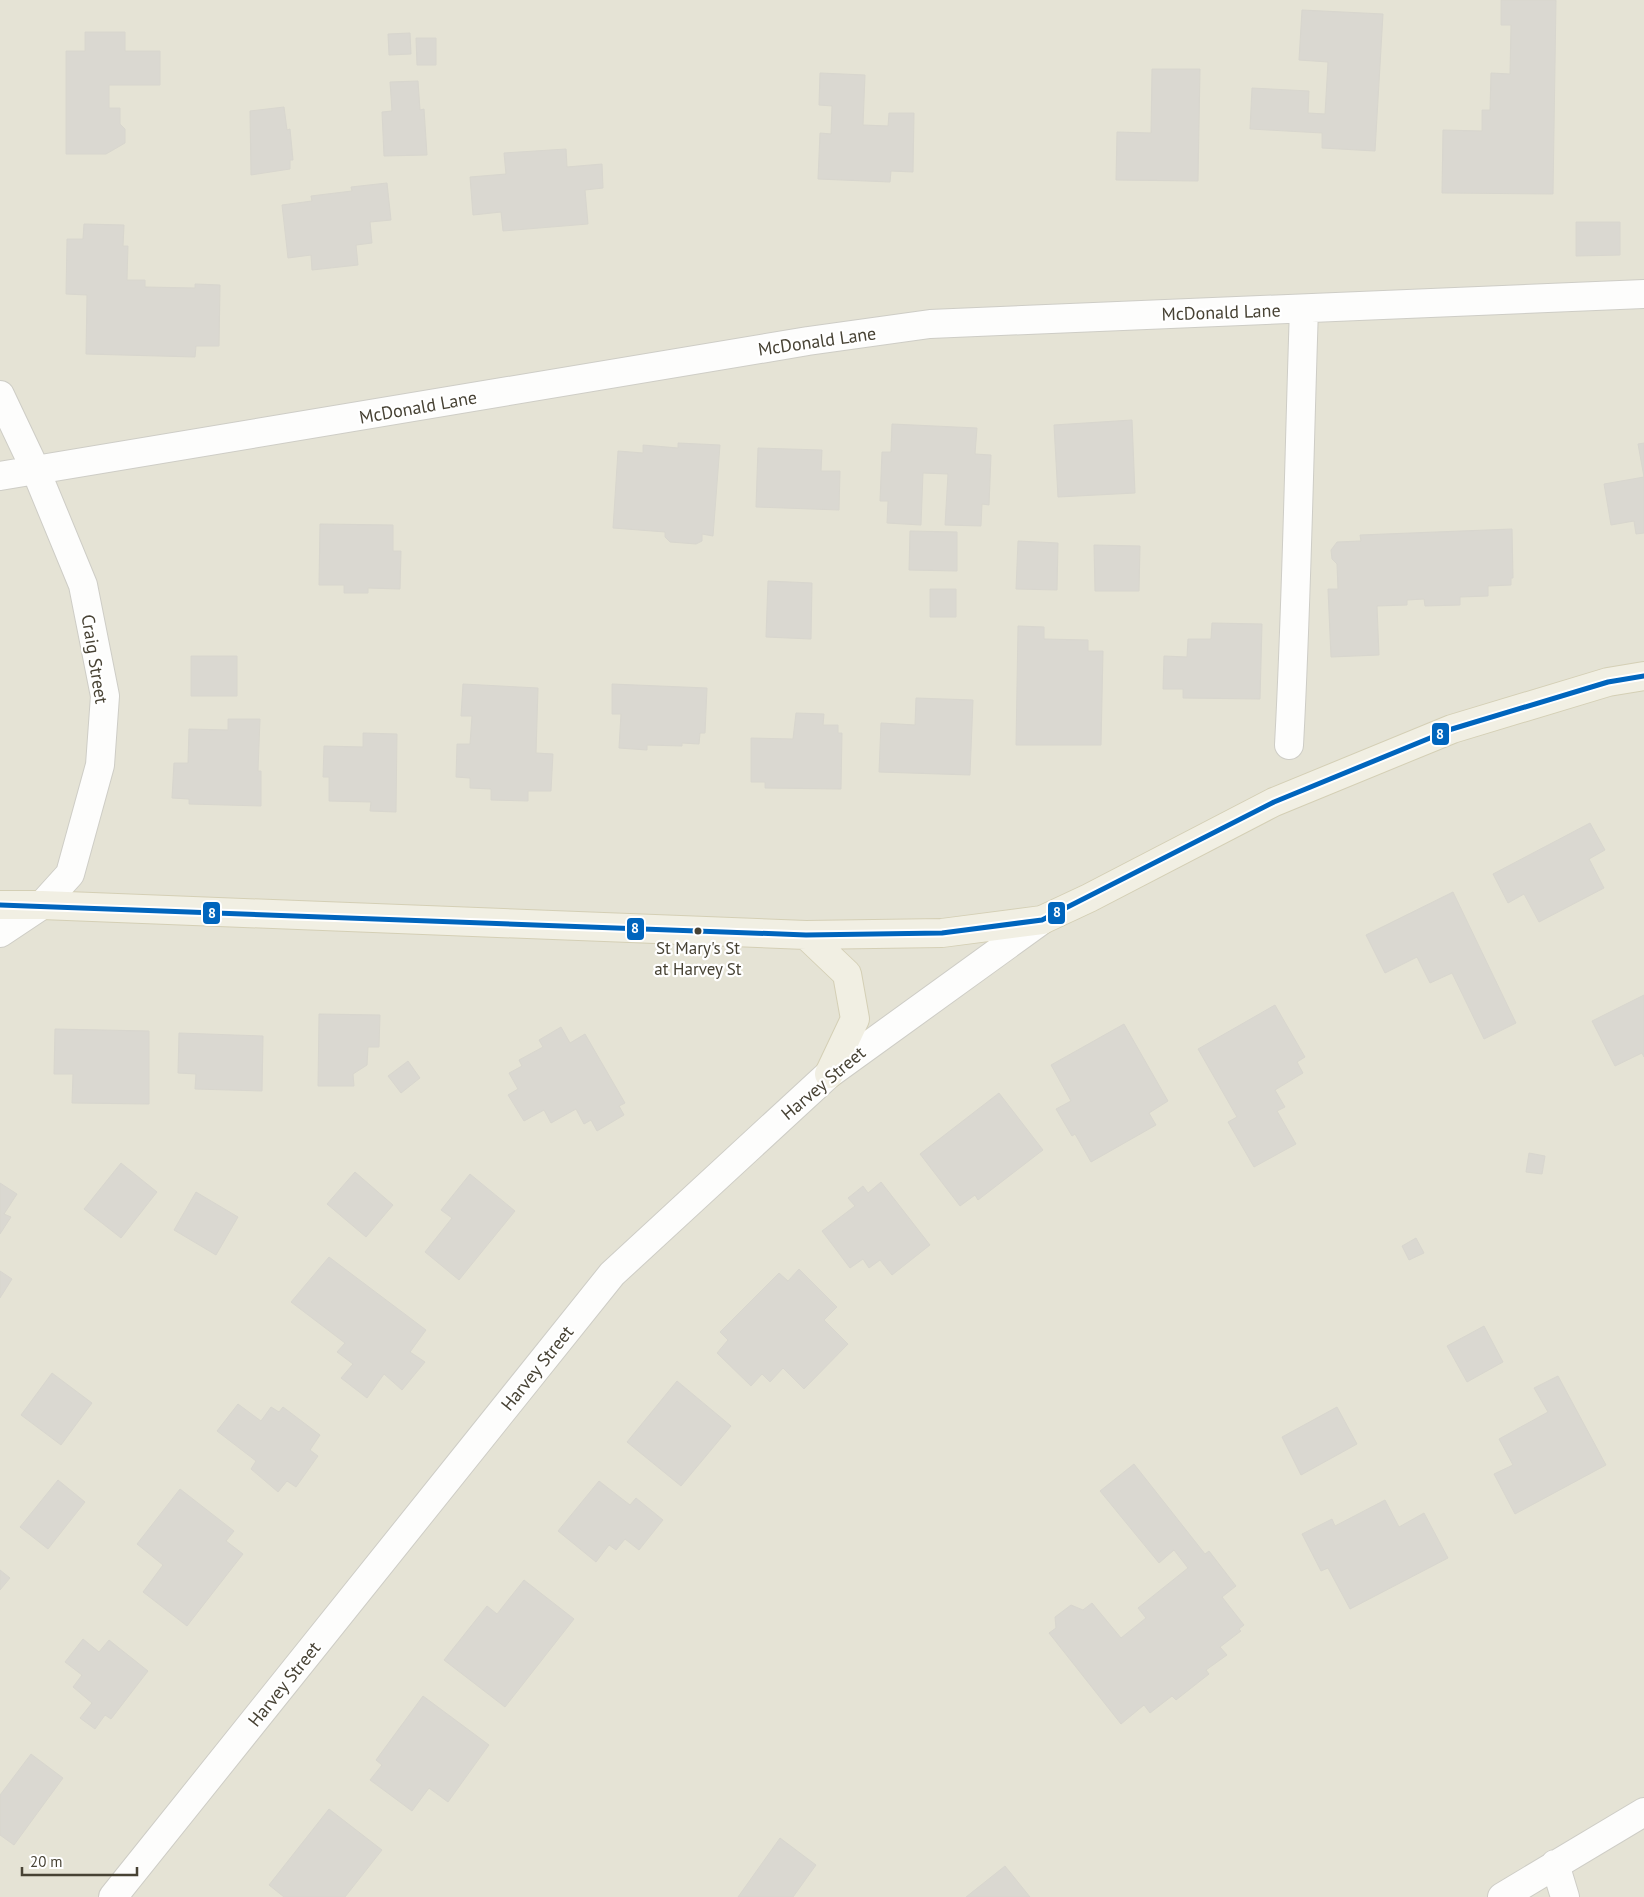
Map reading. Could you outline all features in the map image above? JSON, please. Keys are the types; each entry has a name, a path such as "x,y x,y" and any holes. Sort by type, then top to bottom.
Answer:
{"main road":[{"path":"0,905 42,905 806,935 942,933 1042,920 1090,898 1274,802 1452,729 1608,682 1644,676"},
{"path":"806,935 847,974 855,1019 829,1074"}],"street":[{"name":"McDonald Lane","path":"0,476 808,341 930,324 1644,294"},
{"path":"1288,745 1296,624 1296,543 1304,308"},
{"name":"Craig Street","path":"0,395 36,471 83,585 105,696 100,765 70,874 42,905 0,933"},
{"name":"Harvey Street","path":"114,1897 612,1274 829,1074 1042,920"},
{"path":"1502,1897 1644,1812"},
{"path":"1555,1864 1565,1897"}],"shaded area":[{"path":"0,0 1644,0 1644,1897 0,1897"}],"building":[{"path":"1501,0 1556,0 1553,194 1442,193 1443,130 1482,131 1482,110 1490,110 1491,73 1510,74 1511,25 1501,25"},
{"path":"1302,10 1383,14 1375,151 1322,148 1322,133 1250,129 1252,88 1309,91 1308,113 1325,114 1328,62 1299,60"},
{"path":"85,32 125,32 125,51 160,51 160,85 109,85 109,108 120,108 120,124 125,129 125,143 106,154 66,154 66,51 85,51"},
{"path":"410,33 411,54 389,55 388,34"},
{"path":"416,38 436,38 436,65 417,65"},
{"path":"1152,69 1200,69 1198,181 1116,180 1117,132 1151,133"},
{"path":"820,73 865,75 863,125 888,126 889,113 914,113 913,172 891,171 890,182 818,179 820,133 831,134 832,106 819,105"},
{"path":"418,81 420,110 424,109 427,155 384,156 382,112 392,111 390,82"},
{"path":"284,107 287,130 290,129 293,160 290,160 290,169 251,175 250,111"},
{"path":"566,149 567,167 602,164 603,188 585,190 588,224 503,231 501,212 473,215 470,177 506,174 504,153"},
{"path":"387,183 391,220 370,222 372,243 356,245 358,265 312,270 311,255 288,258 282,205 312,201 311,196 352,191 351,187"},
{"path":"1576,222 1620,222 1620,255 1576,256"},
{"path":"84,224 124,225 123,246 128,246 127,280 145,280 145,287 195,288 195,284 220,285 219,346 196,346 195,357 86,354 87,295 66,294 67,239 83,239"},
{"path":"1132,420 1135,493 1058,497 1054,425"},
{"path":"892,424 977,428 975,454 991,455 989,505 982,504 981,526 945,525 948,474 923,473 921,525 887,523 888,501 880,501 882,452 891,452"},
{"path":"678,443 720,445 713,536 702,534 702,541 696,544 670,542 665,537 665,532 613,528 618,451 643,453 643,445 678,448"},
{"path":"1644,443 1644,477 1638,444"},
{"path":"758,448 822,450 821,471 840,471 839,510 756,507"},
{"path":"1644,477 1644,533 1636,534 1634,521 1611,525 1604,484"},
{"path":"320,524 393,525 393,551 401,551 400,589 368,588 368,593 344,593 344,585 319,585"},
{"path":"1512,529 1513,578 1511,578 1511,585 1488,586 1488,596 1460,597 1460,605 1425,606 1424,599 1407,600 1407,605 1377,606 1379,655 1331,657 1328,589 1338,589 1337,564 1332,559 1331,550 1337,542 1361,541 1360,535"},
{"path":"910,531 957,532 957,571 909,570"},
{"path":"1018,541 1058,543 1057,590 1016,589"},
{"path":"1094,545 1140,546 1139,591 1095,591"},
{"path":"768,581 812,583 811,639 766,637"},
{"path":"930,589 956,589 956,617 930,617"},
{"path":"1212,623 1262,624 1260,699 1183,698 1183,689 1163,689 1164,656 1187,657 1188,639 1211,639"},
{"path":"1018,626 1044,627 1044,639 1088,640 1088,651 1103,651 1101,745 1016,745"},
{"path":"191,656 237,656 237,696 191,696"},
{"path":"463,684 538,688 536,753 553,754 551,791 528,791 528,801 491,800 491,789 470,788 470,778 456,777 457,744 470,744 472,716 461,716"},
{"path":"612,684 707,688 705,733 700,733 699,744 682,743 682,746 647,745 647,750 619,748 621,714 612,714"},
{"path":"916,698 973,700 970,775 879,772 881,723 915,725"},
{"path":"796,713 824,714 823,725 838,725 838,733 842,733 841,789 765,788 765,782 751,782 751,738 793,739"},
{"path":"228,719 260,719 258,771 261,771 261,806 189,804 189,799 172,798 174,763 188,763 189,729 228,730"},
{"path":"363,733 397,734 396,812 370,811 371,802 329,801 329,777 323,777 324,746 363,747"},
{"path":"1590,823 1605,850 1589,859 1604,888 1539,922 1524,894 1508,903 1493,874"},
{"path":"1453,892 1516,1023 1484,1039 1452,973 1430,983 1417,957 1385,973 1366,935"},
{"path":"1644,995 1644,1057 1642,1053 1615,1066 1592,1021"},
{"path":"1275,1005 1305,1057 1297,1062 1303,1073 1275,1090 1285,1107 1277,1111 1296,1144 1254,1167 1228,1122 1237,1117 1198,1049"},
{"path":"319,1014 380,1015 379,1047 368,1047 367,1065 353,1074 354,1086 318,1086"},
{"path":"1124,1024 1168,1101 1149,1113 1156,1125 1091,1162 1075,1134 1072,1136 1056,1109 1071,1101 1051,1065"},
{"path":"561,1027 570,1043 585,1034 625,1103 619,1106 624,1115 597,1131 591,1120 584,1124 576,1109 551,1123 544,1110 524,1121 508,1095 518,1089 509,1073 522,1066 519,1060 543,1047 539,1040"},
{"path":"55,1029 149,1031 149,1104 72,1103 73,1074 54,1074"},
{"path":"179,1033 263,1036 262,1091 195,1089 196,1074 178,1073"},
{"path":"408,1061 420,1078 401,1093 388,1076"},
{"path":"999,1093 1043,1150 978,1200 975,1195 960,1206 920,1154"},
{"path":"1529,1153 1545,1156 1542,1174 1526,1172"},
{"path":"121,1163 157,1192 121,1238 84,1209"},
{"path":"355,1172 393,1205 366,1237 327,1204"},
{"path":"470,1174 515,1211 459,1280 425,1252 452,1218 441,1210"},
{"path":"881,1182 930,1245 892,1275 880,1260 869,1268 863,1259 850,1268 822,1231 855,1206 848,1198 863,1186 868,1193"},
{"path":"0,1183 17,1194 4,1214 11,1217 0,1234"},
{"path":"196,1192 238,1217 216,1255 174,1230"},
{"path":"1416,1238 1424,1253 1409,1260 1402,1246"},
{"path":"329,1257 426,1330 410,1352 425,1362 402,1390 384,1374 367,1398 341,1378 353,1364 337,1352 345,1343 291,1302"},
{"path":"799,1269 837,1307 824,1320 848,1344 804,1389 783,1368 770,1382 762,1374 751,1386 717,1353 728,1340 720,1332 779,1273 788,1281"},
{"path":"0,1271 12,1279 0,1298"},
{"path":"1484,1326 1503,1362 1467,1382 1447,1346"},
{"path":"52,1373 92,1403 61,1445 21,1415"},
{"path":"1558,1376 1606,1465 1515,1514 1494,1474 1513,1465 1499,1439 1548,1412 1534,1388"},
{"path":"677,1381 731,1426 681,1486 627,1442"},
{"path":"238,1404 261,1421 271,1407 279,1412 283,1407 320,1435 310,1450 318,1456 296,1487 287,1481 278,1492 251,1469 256,1461 217,1431"},
{"path":"1337,1407 1357,1444 1301,1475 1282,1437"},
{"path":"1134,1464 1205,1554 1209,1551 1236,1586 1222,1597 1244,1625 1239,1629 1241,1631 1220,1647 1227,1655 1206,1670 1209,1674 1176,1700 1172,1696 1150,1713 1144,1705 1121,1724 1049,1633 1056,1628 1055,1617 1071,1605 1083,1610 1092,1603 1121,1638 1146,1618 1138,1608 1188,1568 1174,1550 1159,1563 1100,1491"},
{"path":"58,1480 85,1502 48,1549 20,1527"},
{"path":"599,1481 630,1505 636,1498 663,1520 639,1550 625,1539 616,1550 609,1545 596,1562 558,1531"},
{"path":"180,1489 234,1531 226,1541 243,1554 187,1626 143,1592 163,1565 137,1544"},
{"path":"1385,1500 1399,1527 1424,1513 1448,1558 1350,1609 1328,1568 1321,1571 1302,1534 1332,1519 1335,1526"},
{"path":"0,1570 10,1578 0,1590"},
{"path":"524,1580 574,1619 505,1707 444,1660 487,1606 497,1614"},
{"path":"83,1639 99,1652 109,1640 148,1671 111,1719 105,1715 95,1729 80,1718 92,1703 73,1687 82,1675 65,1662"},
{"path":"423,1696 489,1745 448,1802 429,1788 412,1811 370,1780 382,1765 376,1760"},
{"path":"31,1754 63,1778 14,1845 0,1835 0,1795"},
{"path":"329,1809 382,1850 345,1897 284,1897 269,1885"},
{"path":"780,1838 816,1865 793,1897 738,1897"},
{"path":"1005,1866 1030,1897 966,1897"}],"transit line":[{"name":"8","path":"0,905 806,935 942,933 1042,920 1274,802 1452,729 1608,682 1644,676"}],"place":[{"name":"St Mary's St at Harvey St","path":"698,931"}]}
